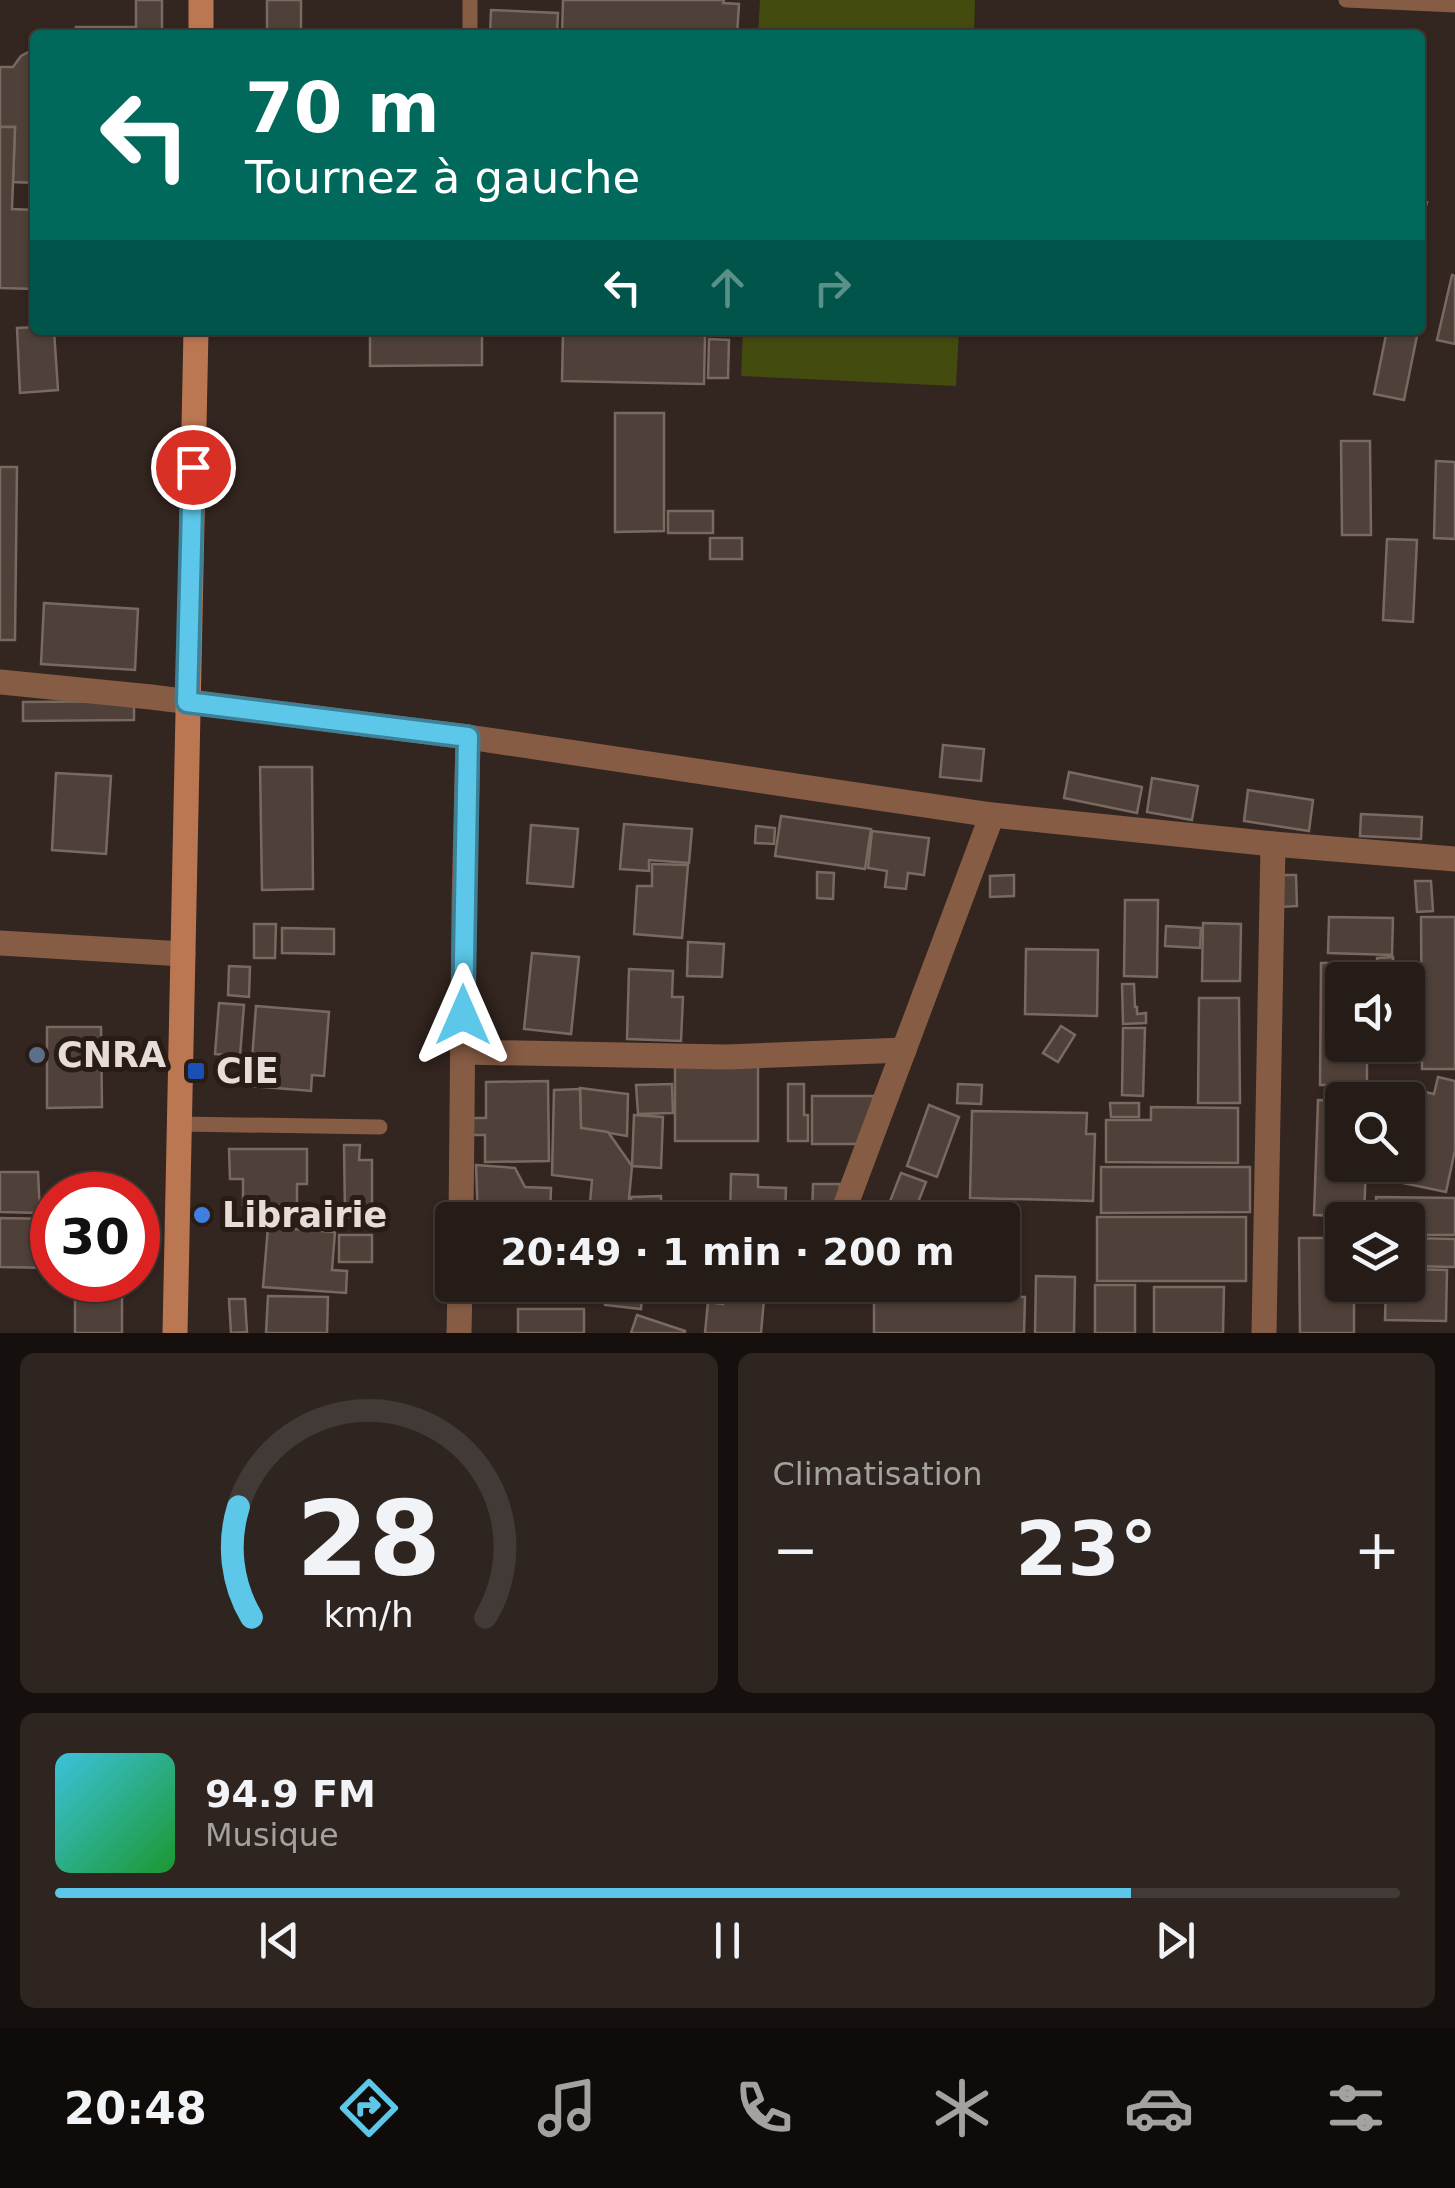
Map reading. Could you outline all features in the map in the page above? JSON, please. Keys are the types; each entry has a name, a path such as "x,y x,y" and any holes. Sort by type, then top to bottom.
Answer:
{"main road":[{"path":"201,0 201,30"},
{"path":"174,1333 196,335"}],"street":[{"path":"0,682 468,737 992,815 1455,859"},
{"path":"461,1202 468,737"},
{"path":"847,1202 992,815"},
{"path":"1264,1333 1273,844"},
{"path":"0,943 182,954"},
{"path":"463,1052 726,1058 904,1050"},
{"path":"459,1333 460,1302"}],"lane":[{"path":"470,0 470,30"},
{"path":"1346,0 1455,6"},
{"path":"179,1124 380,1127"}],"green space":[{"path":"760,0 975,0 974,30 758,30"},
{"path":"743,335 959,335 956,386 741,376"}],"building":[{"path":"136,0 162,0 162,30 76,30 76,27 136,27"},
{"path":"267,0 301,0 301,30 267,30"},
{"path":"563,0 724,0 723,3 739,4 737,30 562,30"},
{"path":"491,10 558,13 557,30 490,30"},
{"path":"30,51 30,183 13,182 15,127 0,127 0,67 13,67"},
{"path":"0,127 15,127 12,209 30,210 30,289 0,288"},
{"path":"1452,275 1455,276 1455,344 1437,340"},
{"path":"30,327 30,335 54,335 58,390 20,393 17,328"},
{"path":"370,335 482,335 482,365 370,366"},
{"path":"563,335 705,336 704,384 562,381"},
{"path":"1386,335 1417,335 1404,400 1374,394"},
{"path":"709,339 729,340 728,378 708,378"},
{"path":"615,413 664,413 664,531 615,532"},
{"path":"1341,441 1370,441 1371,535 1342,535"},
{"path":"1436,461 1455,462 1455,539 1434,538"},
{"path":"0,467 17,467 15,640 0,640"},
{"path":"668,511 713,511 713,533 668,533"},
{"path":"710,538 742,538 742,559 710,559"},
{"path":"1387,539 1417,540 1413,622 1383,620"},
{"path":"44,603 138,609 135,670 41,664"},
{"path":"134,701 134,720 23,721 23,702"},
{"path":"943,745 984,749 981,781 940,777"},
{"path":"260,767 312,767 313,889 262,890"},
{"path":"1069,772 1142,787 1137,813 1064,798"},
{"path":"56,773 111,776 106,854 52,850"},
{"path":"1152,778 1198,786 1192,820 1147,812"},
{"path":"1248,790 1313,800 1309,831 1244,821"},
{"path":"1361,814 1422,817 1421,839 1360,836"},
{"path":"781,816 871,829 865,869 775,856"},
{"path":"624,824 692,829 689,863 649,860 649,871 620,869"},
{"path":"531,825 578,829 573,887 527,883"},
{"path":"756,826 775,828 774,844 755,843"},
{"path":"872,831 929,838 924,875 908,873 906,889 885,887 887,871 868,868"},
{"path":"652,864 688,865 682,938 634,934 637,886 652,886"},
{"path":"817,872 834,873 833,899 817,898"},
{"path":"1014,875 1014,896 990,897 990,876"},
{"path":"1277,875 1296,875 1297,906 1279,907"},
{"path":"1415,881 1431,881 1433,911 1417,912"},
{"path":"1125,900 1158,900 1157,977 1124,976"},
{"path":"1329,917 1393,918 1392,955 1328,953"},
{"path":"1421,917 1455,917 1455,1069 1422,1069 1425,962 1421,962"},
{"path":"1203,923 1241,924 1240,981 1202,981"},
{"path":"254,924 276,924 275,958 254,958"},
{"path":"1166,926 1201,928 1200,948 1165,946"},
{"path":"282,928 334,929 334,954 282,953"},
{"path":"688,942 724,944 722,977 687,976"},
{"path":"1026,949 1098,950 1097,1016 1025,1014"},
{"path":"532,953 579,957 571,1034 524,1029"},
{"path":"1393,957 1393,962 1377,962 1377,958"},
{"path":"1321,963 1325,963 1325,1062 1367,1062 1367,1082 1320,1085"},
{"path":"229,966 250,967 249,997 228,995"},
{"path":"629,969 673,971 672,997 683,997 681,1041 627,1039"},
{"path":"1122,984 1134,984 1137,1014 1146,1013 1146,1023 1123,1024"},
{"path":"1199,998 1239,998 1240,1103 1198,1103"},
{"path":"219,1003 244,1005 240,1056 215,1054"},
{"path":"256,1006 329,1012 324,1076 312,1075 311,1091 250,1086"},
{"path":"1061,1026 1075,1035 1058,1062 1043,1053"},
{"path":"47,1027 101,1027 102,1107 47,1108"},
{"path":"1123,1028 1145,1028 1143,1096 1122,1095"},
{"path":"675,1058 758,1058 758,1141 675,1141"},
{"path":"1438,1077 1455,1081 1455,1150 1446,1192 1398,1182 1425,1182 1425,1092 1434,1094"},
{"path":"548,1081 549,1161 485,1162 485,1135 467,1135 467,1118 486,1118 486,1082"},
{"path":"672,1084 673,1113 638,1114 636,1085"},
{"path":"788,1084 804,1084 808,1141 788,1141"},
{"path":"958,1084 982,1085 981,1104 957,1103"},
{"path":"580,1088 628,1094 627,1136 581,1128"},
{"path":"580,1089 581,1128 608,1132 632,1166 629,1202 590,1202 592,1180 552,1175 554,1090"},
{"path":"812,1096 874,1096 867,1144 812,1144"},
{"path":"1318,1100 1325,1100 1325,1182 1365,1182 1365,1202 1325,1202 1325,1215 1314,1215"},
{"path":"1110,1103 1139,1103 1139,1117 1111,1117"},
{"path":"929,1105 959,1117 937,1177 907,1166"},
{"path":"1151,1107 1238,1108 1238,1163 1106,1162 1106,1120 1151,1120"},
{"path":"972,1111 1087,1113 1086,1134 1095,1134 1093,1201 970,1198"},
{"path":"634,1115 663,1117 661,1168 632,1166"},
{"path":"344,1145 360,1145 359,1160 372,1160 372,1217 345,1217"},
{"path":"229,1149 307,1149 307,1184 297,1184 297,1205 243,1205 243,1179 230,1179"},
{"path":"476,1165 515,1168 525,1187 551,1188 551,1202 477,1202"},
{"path":"1101,1167 1250,1167 1250,1212 1101,1213"},
{"path":"0,1172 30,1172 30,1213 0,1212"},
{"path":"901,1173 926,1182 918,1202 890,1202"},
{"path":"731,1174 758,1175 758,1187 786,1188 786,1202 730,1202"},
{"path":"813,1184 840,1184 839,1202 812,1202"},
{"path":"661,1196 661,1202 631,1202 631,1197"},
{"path":"1376,1197 1455,1198 1455,1235 1425,1235 1425,1202 1376,1202"},
{"path":"1097,1217 1246,1217 1246,1281 1097,1281"},
{"path":"0,1218 30,1219 30,1268 0,1267"},
{"path":"268,1227 335,1232 332,1270 347,1271 346,1293 263,1287"},
{"path":"339,1235 372,1235 372,1262 339,1262"},
{"path":"1299,1238 1325,1238 1325,1302 1354,1302 1354,1333 1300,1333"},
{"path":"1425,1238 1455,1239 1455,1267 1425,1266"},
{"path":"1425,1269 1447,1270 1446,1321 1385,1320 1386,1302 1425,1302"},
{"path":"1036,1276 1075,1277 1074,1333 1035,1333"},
{"path":"1095,1285 1135,1285 1135,1333 1095,1333"},
{"path":"1154,1287 1224,1287 1223,1333 1154,1333"},
{"path":"268,1296 328,1297 327,1333 266,1333"},
{"path":"1020,1297 1025,1297 1024,1333 874,1333 874,1302 1020,1302"},
{"path":"229,1299 245,1299 247,1332 231,1333"},
{"path":"75,1302 122,1302 122,1333 75,1333"},
{"path":"605,1302 642,1302 641,1309 605,1305"},
{"path":"708,1302 764,1302 761,1333 705,1333"},
{"path":"518,1309 584,1309 584,1333 518,1333"},
{"path":"637,1315 685,1331 685,1333 631,1333"}],"place":[{"name":"CNRA","path":"37,1055"},
{"name":"CIE","path":"196,1071"},
{"name":"Librairie","path":"202,1215"}],"route":[{"path":"193,467 187,702 468,737 463,1015"}]}
